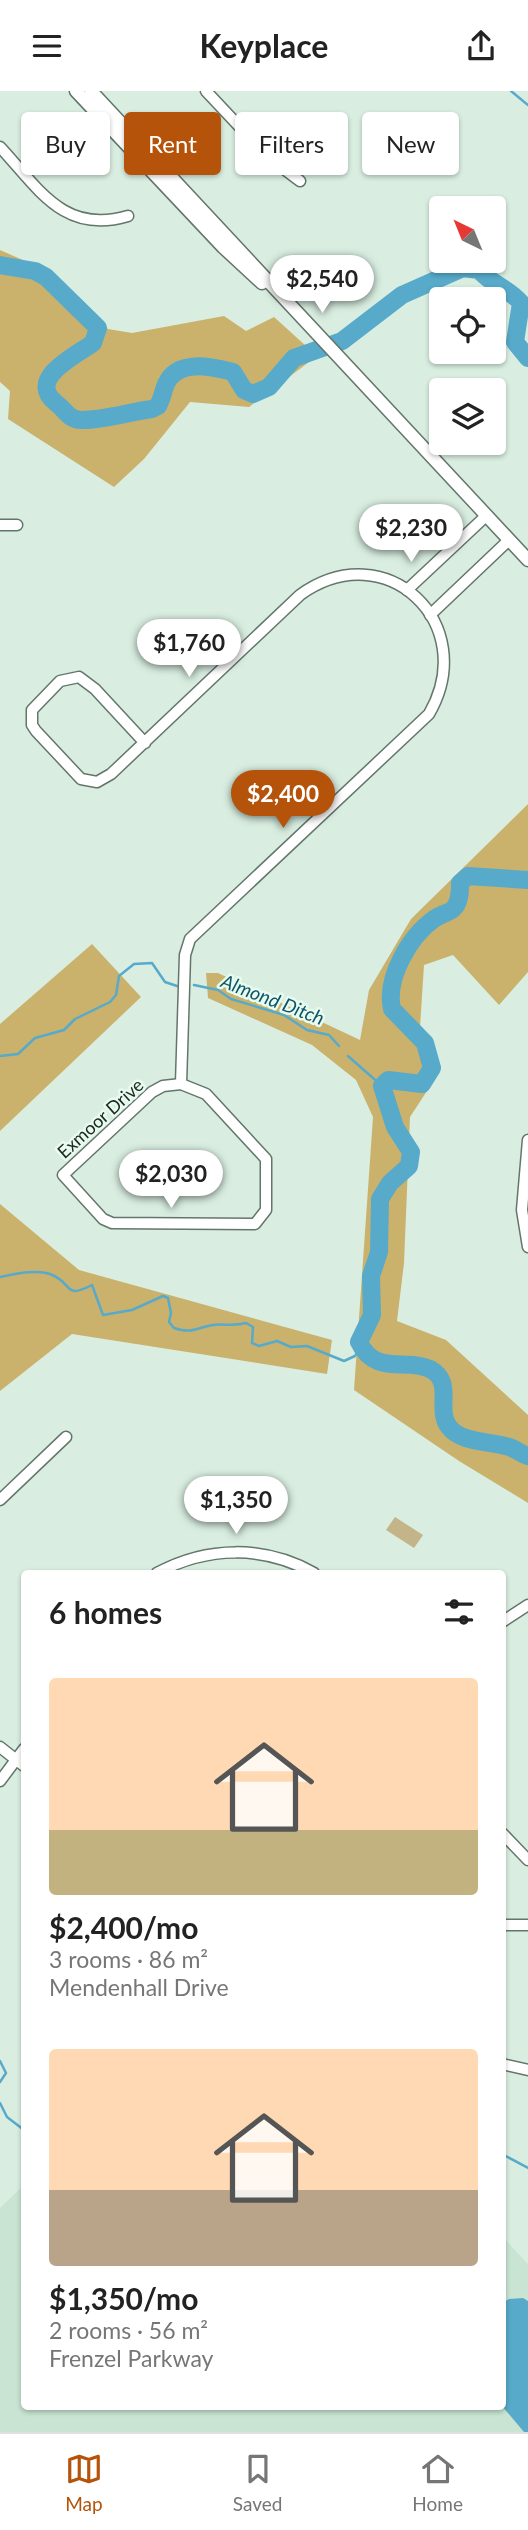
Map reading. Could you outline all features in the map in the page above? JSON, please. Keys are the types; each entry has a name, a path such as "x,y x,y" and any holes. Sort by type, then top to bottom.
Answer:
{"street":[{"path":"76,91 223,247 294,310"},
{"path":"91,91 528,560"},
{"path":"206,91 268,157 300,181"},
{"path":"0,147 65,213 90,221 128,216"},
{"path":"407,590 487,515"},
{"path":"0,525 18,525"},
{"path":"430,615 509,540"},
{"path":"145,743 95,689 79,677 60,681 32,710 32,725 36,731 81,779 97,782 111,774 145,743 300,595 318,582 349,574 378,576 407,590 430,615 439,632 446,666 438,698 429,714 190,939 184,955 181,1084"},
{"name":"Exmoor Drive","path":"167,1084 181,1084 206,1094 266,1159 266,1210 255,1224 242,1227 112,1223 103,1219 63,1175 152,1092 167,1084"},
{"path":"528,1140 522,1210 528,1247"},
{"path":"0,1500 66,1437"},
{"path":"164,1570 188,1558 232,1551 281,1559 307,1570"},
{"path":"506,1619 528,1605"},
{"path":"0,1747 20,1763 0,1781"},
{"path":"506,1837 528,1860"},
{"path":"506,1925 528,1925"},
{"path":"506,2065 528,2070"}],"shaded area":[{"path":"0,250 50,272 108,329 132,333 224,316 246,331 274,317 317,356 249,407 190,402 144,459 114,487 8,419 10,391 0,382"},
{"path":"528,804 528,972 499,1005 453,955 424,965 420,1027 440,1071 410,1117 404,1263 397,1321 446,1340 528,1415 528,1503 459,1461 354,1390 373,1117 356,1080 312,1045 208,998 206,973 218,973 360,1040 369,990 411,919"},
{"path":"92,944 141,997 0,1131 0,1024"},
{"path":"0,1204 79,1270 332,1340 327,1374 72,1334 0,1391"},
{"path":"395,1517 423,1535 414,1548 386,1530"},
{"path":"21,2188 21,2410 506,2410 506,2240 528,2264 528,2432 0,2432 0,2208"}],"water":[{"path":"523,2298 528,2301 528,2432 524,2432 505,2410 506,2301"}],"waterway":[{"path":"511,91 528,105"},
{"path":"0,265 35,271 46,277 98,328 93,343 56,369 47,385 48,394 77,420 99,419 152,409 158,406 171,376 187,367 233,372 244,390 253,394 269,387 294,358 342,341 402,295 463,268 479,270 521,303 515,342 528,358"},
{"path":"528,880 468,876 460,883 455,907 425,926 408,947 396,971 392,984 392,1009 425,1043 432,1068 422,1084 388,1080 382,1086 395,1127 411,1152 409,1166 390,1183 380,1199 379,1252 371,1276 372,1315 359,1342 373,1359 382,1363 421,1366 437,1374 442,1381 445,1420 454,1432 469,1439 509,1447 528,1456"},
{"name":"Almond Ditch","path":"0,1056 18,1054 35,1038 64,1030 75,1019 110,1002 116,995 119,976 134,964 152,963 165,982 177,986"},
{"name":"Almond Ditch","path":"194,985 218,990 231,999 284,1015 307,1030 329,1035 339,1046"},
{"name":"Almond Ditch","path":"348,1056 382,1086"},
{"path":"0,1277 38,1272 58,1278 72,1290 77,1291 92,1285 103,1315 132,1310 163,1296 168,1298 171,1313 169,1322 174,1328 190,1330 213,1325 246,1323 253,1327 252,1343 259,1346 277,1341 291,1347 307,1346 344,1361 355,1356 360,1347"},
{"path":"0,2061 6,2073 0,2082"},
{"path":"0,2103 7,2117 21,2128"},
{"path":"506,2156 528,2168"}]}
